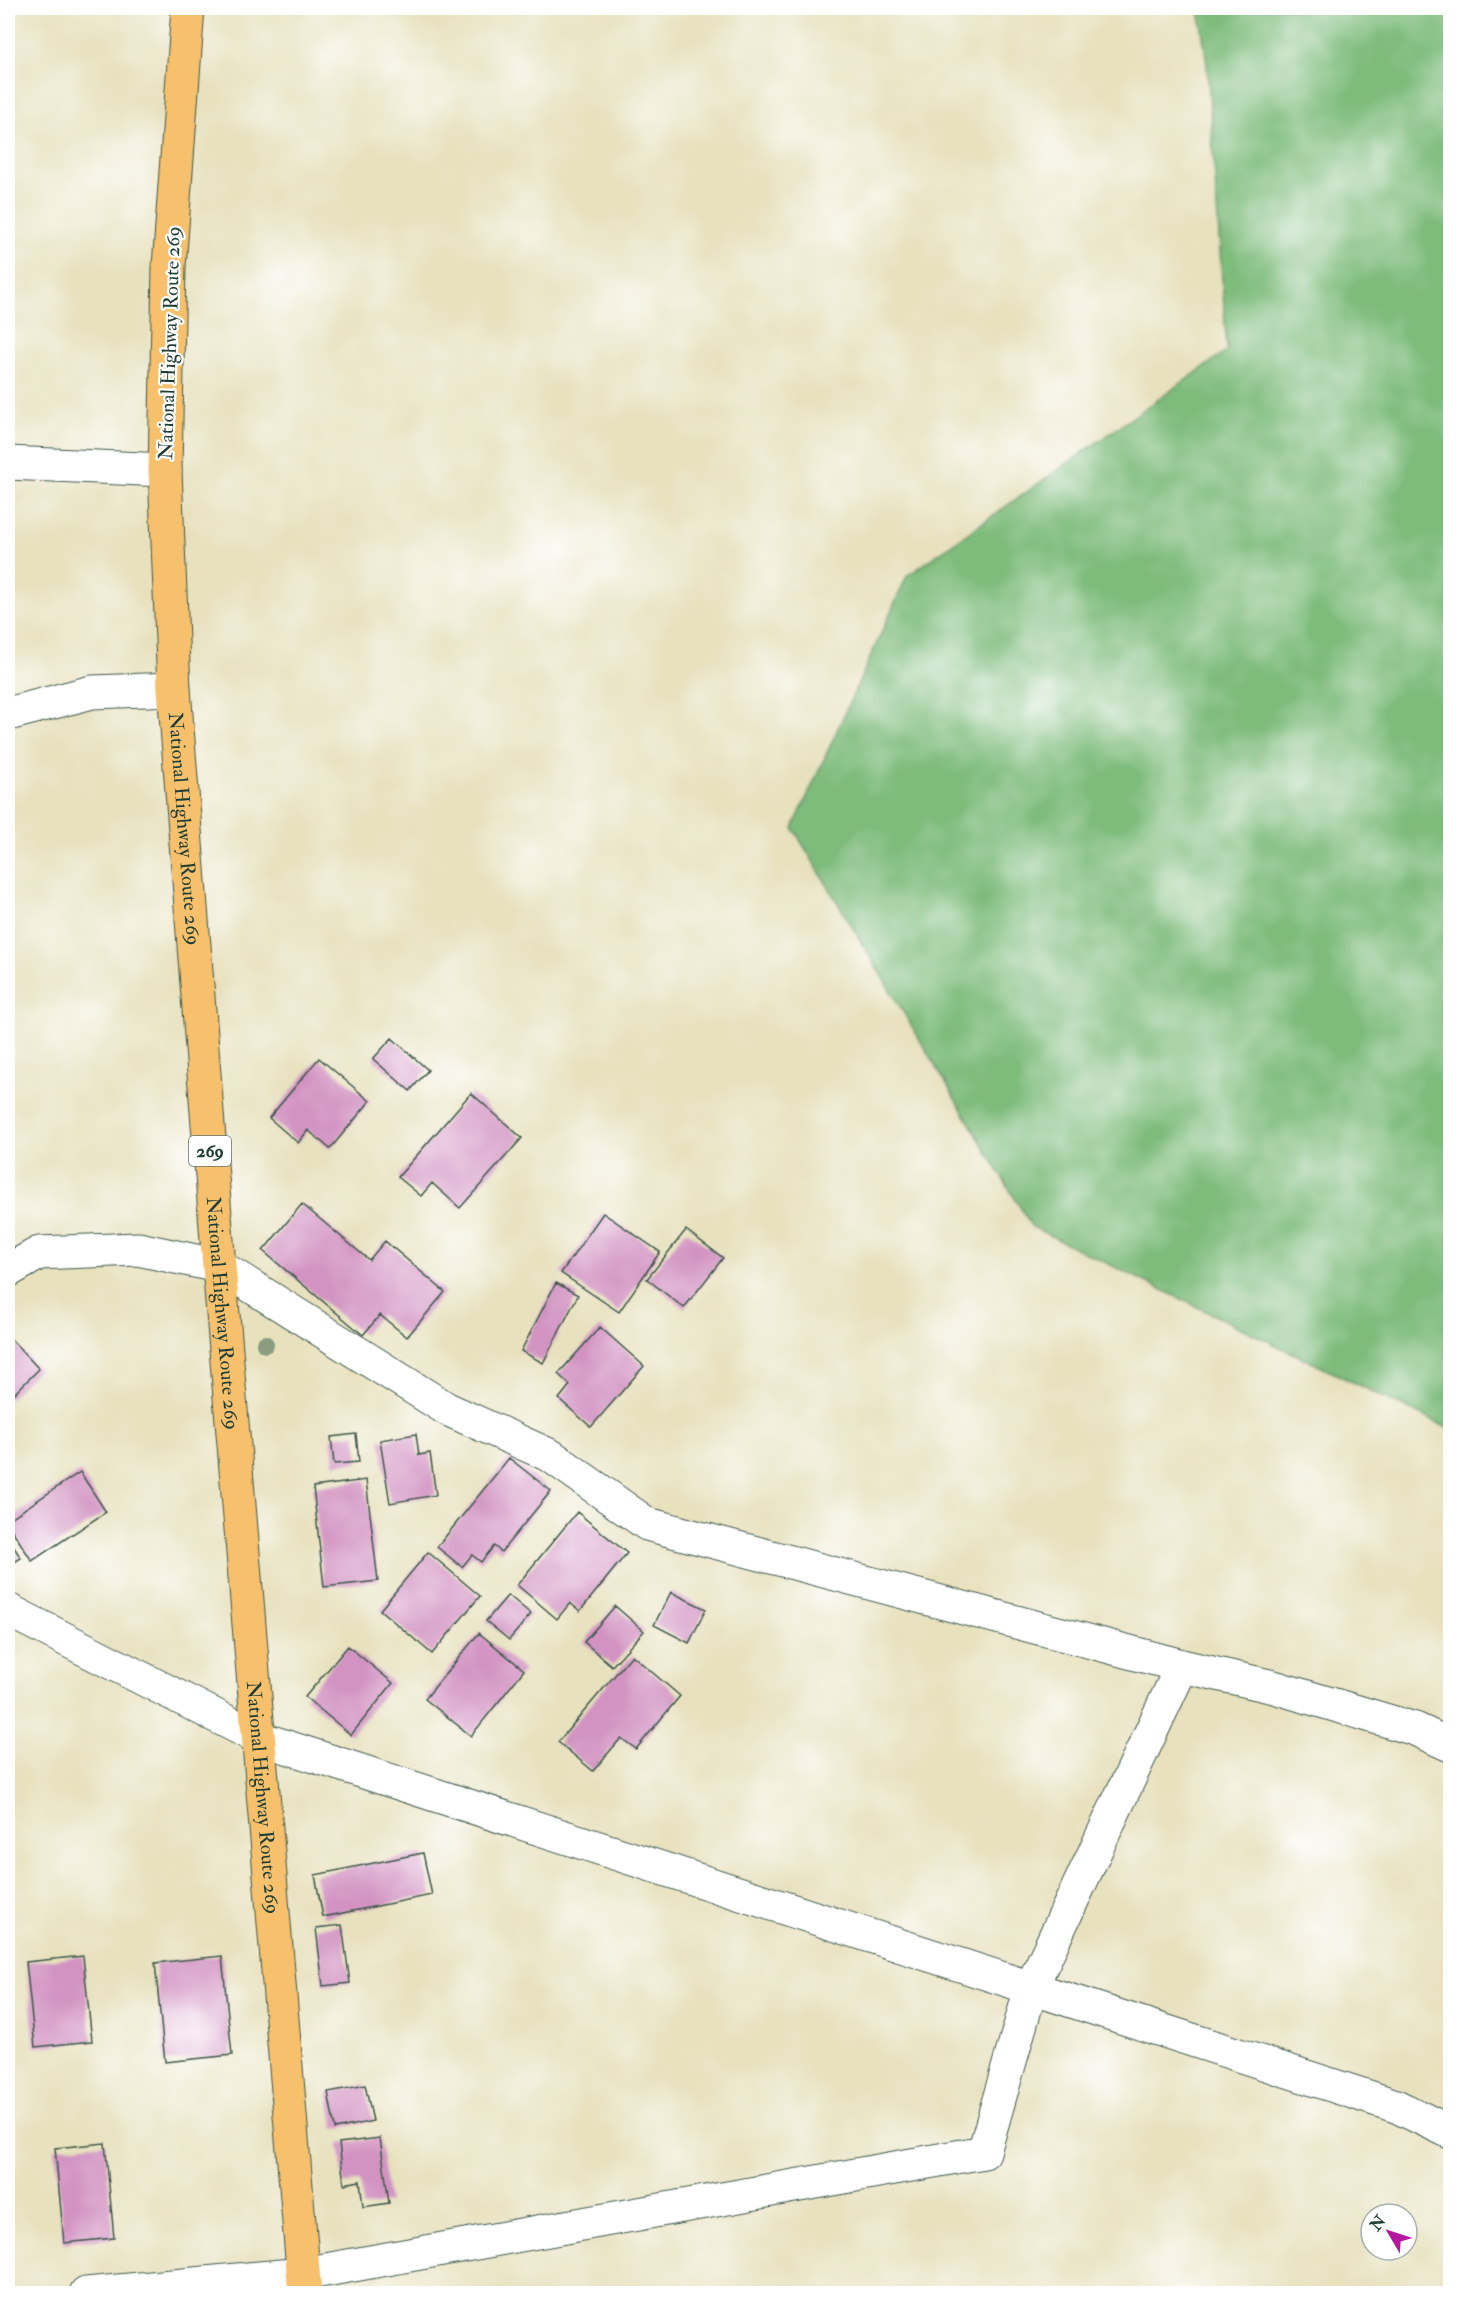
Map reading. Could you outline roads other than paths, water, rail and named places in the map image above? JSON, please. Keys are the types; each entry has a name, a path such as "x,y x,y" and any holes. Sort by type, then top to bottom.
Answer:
{"highway":[{"name":"National Highway Route 269","path":"188,8 169,267 165,470 174,689 219,1266 304,2284"}],"street":[{"path":"8,463 165,470"},
{"path":"8,714 92,692 174,689"},
{"path":"9,1266 39,1253 138,1250 219,1266 447,1409 551,1456 647,1524 1182,1666 1274,1687 1415,1729 1450,1744"},
{"path":"8,1610 258,1738 1396,2106 1450,2132"},
{"path":"86,2294 304,2284 984,2152 1031,1988 1182,1666"}]}
